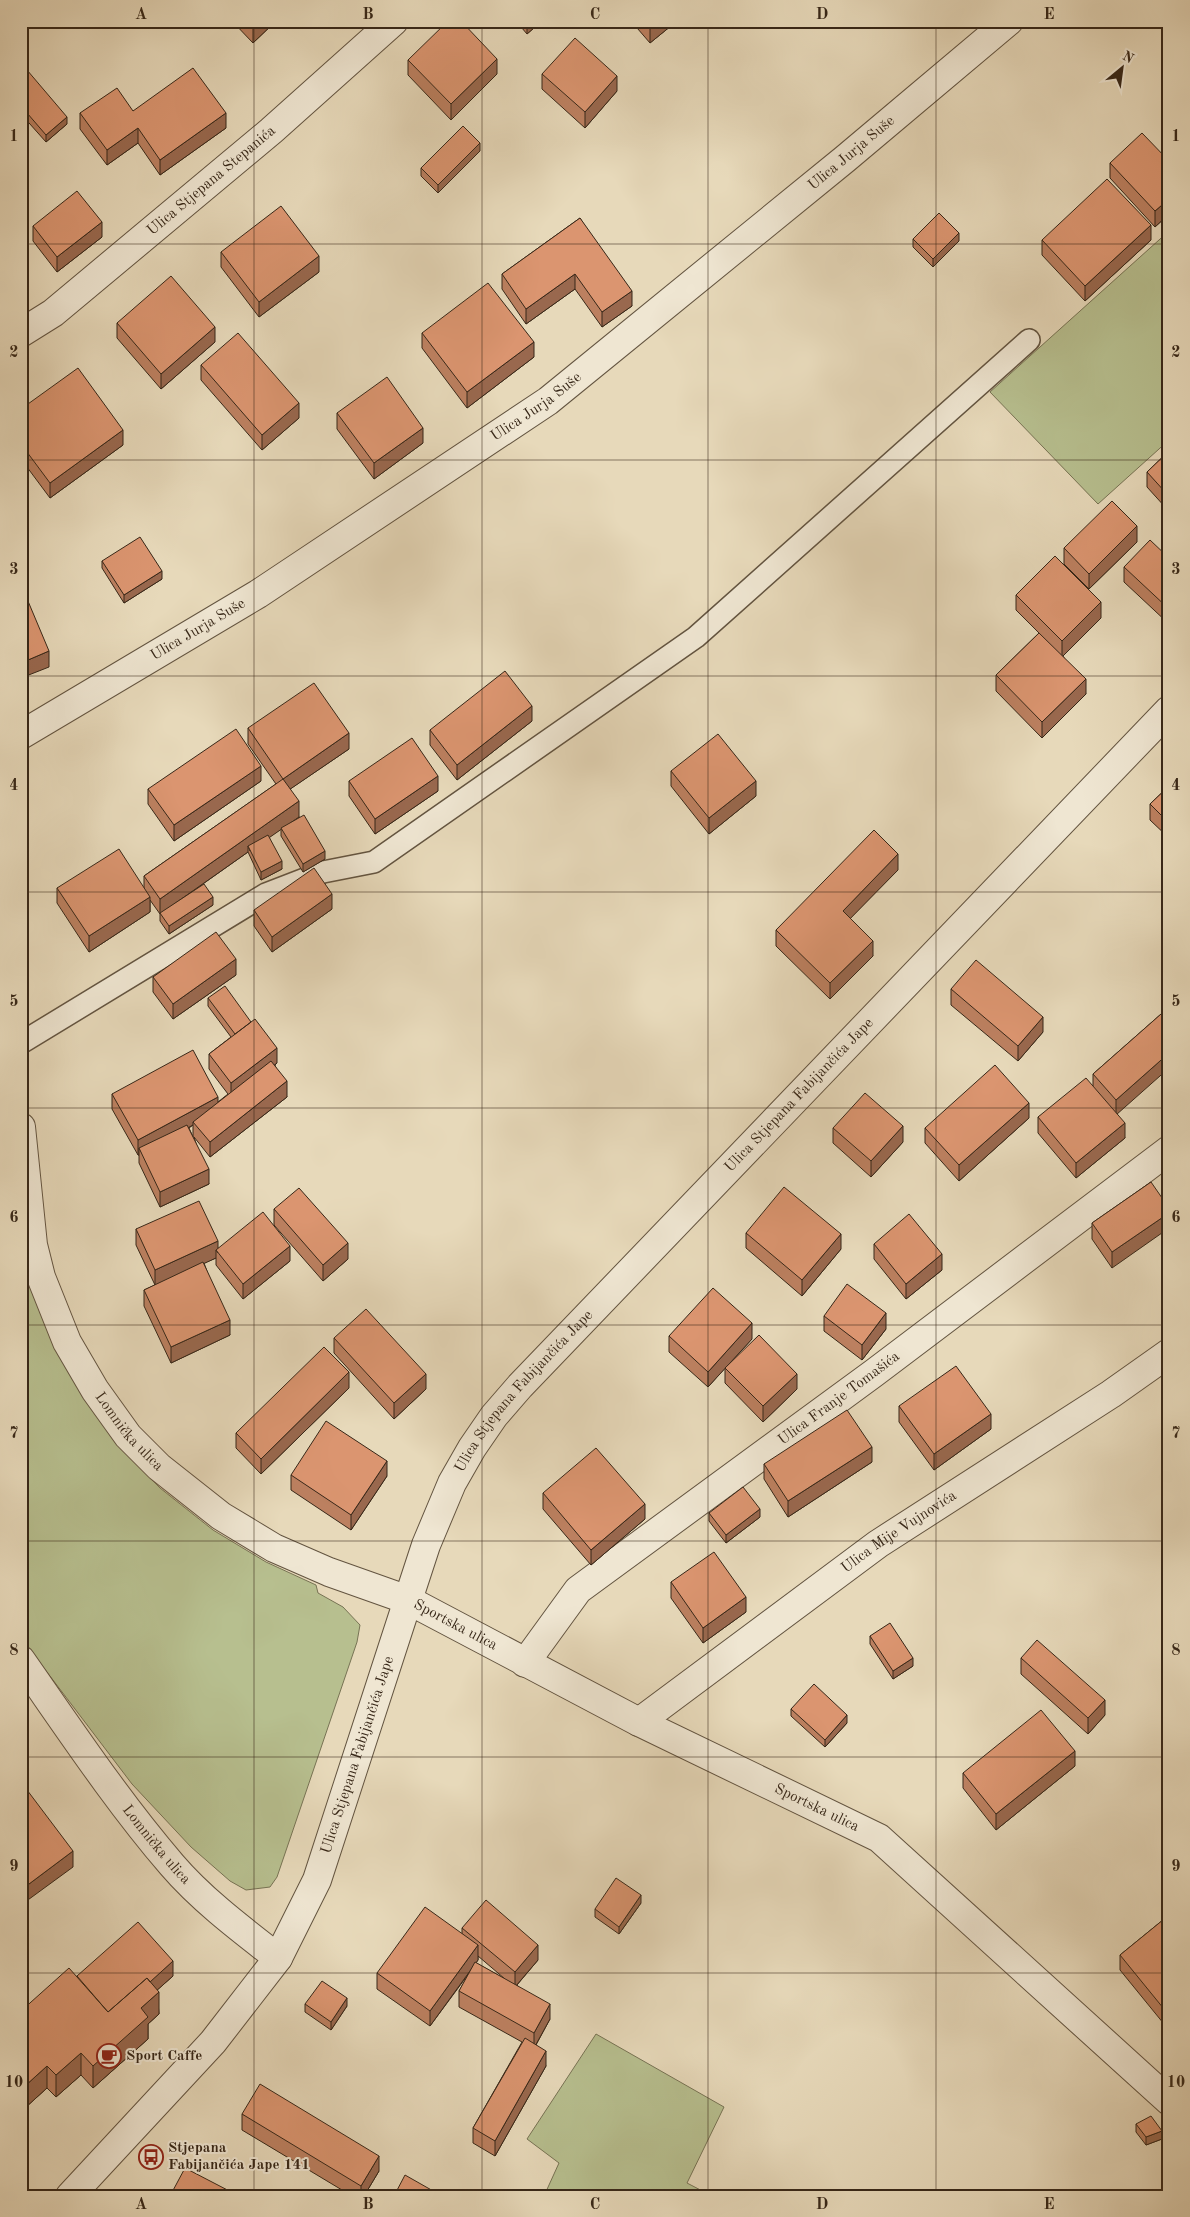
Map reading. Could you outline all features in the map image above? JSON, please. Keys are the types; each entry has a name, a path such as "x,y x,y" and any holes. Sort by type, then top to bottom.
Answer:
{"street":[{"name":"Ulica Stjepana Stepanića","path":"21,333 53,313 272,131 394,21"},
{"name":"Ulica Jurja Suše","path":"21,735 258,594 548,401 845,159 1009,21"},
{"name":"Ulica Stjepana Fabijančića Jape","path":"70,2196 213,2042 278,1958 316,1880 426,1546 452,1483 472,1448 494,1416 527,1379 1169,710"},
{"name":"Lomnička ulica","path":"21,1127 33,1245 41,1277 67,1342 95,1390 128,1436 159,1467 221,1516 274,1548 329,1572 408,1600"},
{"name":"Ulica Franje Tomašića","path":"525,1663 578,1590 874,1373 1169,1150"},
{"name":"Ulica Mije Vujnovića","path":"639,1722 878,1544 1111,1394 1169,1353"},
{"name":"Sportska ulica","path":"408,1600 639,1722 879,1838 1169,2101"},
{"name":"Lomnička ulica","path":"21,1660 117,1796 173,1866 232,1922 278,1958"}],"lane":[{"path":"21,1042 266,894 323,872 374,862 382,857 696,637 1029,340"}],"green space":[{"path":"1169,231 1169,440 1098,504 990,392"},
{"path":"21,1273 29,1278 81,1392 116,1443 160,1488 213,1530 266,1562 316,1585 318,1593 343,1607 360,1625 357,1642 277,1877 270,1887 246,1890 230,1881 191,1847 132,1784 21,1638"},
{"path":"596,2034 724,2107 687,2183 712,2196 544,2196 559,2163 527,2139"}],"building":[{"path":"247,21 260,21 253,28"},
{"path":"448,21 461,21 497,59 451,104 408,60"},
{"path":"644,21 658,21 650,28"},
{"path":"575,38 617,76 585,112 542,74"},
{"path":"193,68 226,113 160,160 138,128 107,150 80,113 117,88 133,111"},
{"path":"27,70 67,117 46,135 21,106 21,76"},
{"path":"463,126 480,143 438,185 421,168"},
{"path":"1142,133 1169,161 1169,199 1155,211 1110,163"},
{"path":"1107,179 1151,225 1085,286 1042,240"},
{"path":"77,191 102,222 57,257 33,226"},
{"path":"281,206 319,256 259,302 221,252"},
{"path":"939,213 959,233 933,259 913,239"},
{"path":"580,218 632,291 602,312 575,274 526,309 502,274"},
{"path":"171,276 215,327 161,374 117,323"},
{"path":"488,283 534,342 467,392 422,333"},
{"path":"238,333 299,403 262,435 201,365"},
{"path":"78,368 123,430 50,483 21,444 21,409"},
{"path":"387,377 423,428 374,463 337,413"},
{"path":"1169,451 1169,491 1166,493 1147,472"},
{"path":"1112,501 1137,526 1089,574 1064,548"},
{"path":"140,537 162,571 124,595 102,561"},
{"path":"1150,540 1169,558 1169,609 1124,567"},
{"path":"1055,556 1101,602 1062,641 1016,595"},
{"path":"25,594 49,651 21,663 21,595"},
{"path":"1039,633 1086,679 1042,722 996,675"},
{"path":"505,671 532,706 457,765 430,730"},
{"path":"314,683 349,733 283,779 248,728"},
{"path":"236,729 261,766 174,825 148,789"},
{"path":"718,734 756,781 709,818 671,771"},
{"path":"412,738 438,776 375,819 349,781"},
{"path":"283,779 299,801 160,899 144,876"},
{"path":"1169,786 1169,823 1150,804"},
{"path":"304,815 325,851 303,864 281,828"},
{"path":"874,830 898,854 843,911 873,941 830,983 776,930"},
{"path":"268,835 282,861 261,872 248,846"},
{"path":"119,849 150,897 89,936 57,888"},
{"path":"314,868 332,894 272,937 254,910"},
{"path":"204,884 213,897 169,926 160,913"},
{"path":"216,932 236,959 173,1004 153,977"},
{"path":"976,960 1043,1017 1018,1046 951,989"},
{"path":"225,986 251,1022 235,1034 208,998"},
{"path":"1169,1007 1169,1053 1116,1100 1093,1074"},
{"path":"255,1019 277,1048 231,1083 209,1054"},
{"path":"193,1050 218,1097 138,1140 112,1094"},
{"path":"271,1061 287,1081 210,1142 193,1122"},
{"path":"995,1065 1029,1103 959,1165 925,1128"},
{"path":"1086,1078 1125,1123 1076,1163 1038,1117"},
{"path":"865,1093 903,1126 871,1161 833,1128"},
{"path":"187,1125 209,1169 160,1192 139,1148"},
{"path":"1151,1182 1169,1208 1169,1213 1112,1252 1092,1223"},
{"path":"784,1187 841,1234 802,1280 746,1233"},
{"path":"299,1188 348,1243 323,1265 274,1209"},
{"path":"199,1201 218,1241 155,1270 136,1229"},
{"path":"263,1212 290,1246 243,1284 216,1250"},
{"path":"909,1214 942,1254 906,1284 874,1244"},
{"path":"203,1262 230,1320 171,1347 144,1290"},
{"path":"847,1284 886,1313 862,1345 824,1316"},
{"path":"713,1288 752,1323 708,1372 669,1336"},
{"path":"366,1309 426,1374 394,1403 334,1338"},
{"path":"759,1335 797,1374 763,1406 725,1368"},
{"path":"324,1347 349,1372 261,1459 236,1433"},
{"path":"956,1366 991,1414 934,1454 899,1406"},
{"path":"847,1410 872,1447 788,1501 764,1464"},
{"path":"326,1421 387,1461 351,1515 291,1475"},
{"path":"596,1448 645,1504 591,1550 543,1493"},
{"path":"743,1487 760,1509 726,1535 709,1513"},
{"path":"714,1552 746,1597 703,1628 671,1582"},
{"path":"890,1623 913,1658 893,1671 870,1636"},
{"path":"1037,1640 1105,1700 1088,1718 1021,1658"},
{"path":"814,1684 847,1715 825,1740 791,1709"},
{"path":"1041,1710 1075,1751 996,1814 963,1773"},
{"path":"21,1782 73,1851 21,1890"},
{"path":"616,1878 641,1895 619,1927 595,1909"},
{"path":"486,1900 538,1945 515,1972 462,1928"},
{"path":"425,1907 478,1945 430,2011 377,1973"},
{"path":"1169,1915 1169,2005 1164,2009 1120,1955"},
{"path":"138,1922 173,1961 150,1982 147,1978 108,2012 77,1976"},
{"path":"475,1962 550,2004 534,2033 459,1991"},
{"path":"69,1968 108,2012 147,1978 159,1992 141,2008 148,2017 93,2066 81,2053 56,2075 47,2066 25,2086 21,2082 21,2011"},
{"path":"322,1981 347,1998 331,2022 305,2004"},
{"path":"525,2038 546,2051 495,2141 473,2128"},
{"path":"260,2084 379,2156 361,2186 242,2114"},
{"path":"1151,2116 1162,2131 1146,2137 1136,2124"},
{"path":"185,2168 239,2196 170,2196"},
{"path":"405,2175 442,2196 394,2196"}],"place":[{"name":"Sport Caffe","path":"109,2056"},
{"name":"Stjepana Fabijančića Jape 141","path":"151,2157"}]}
